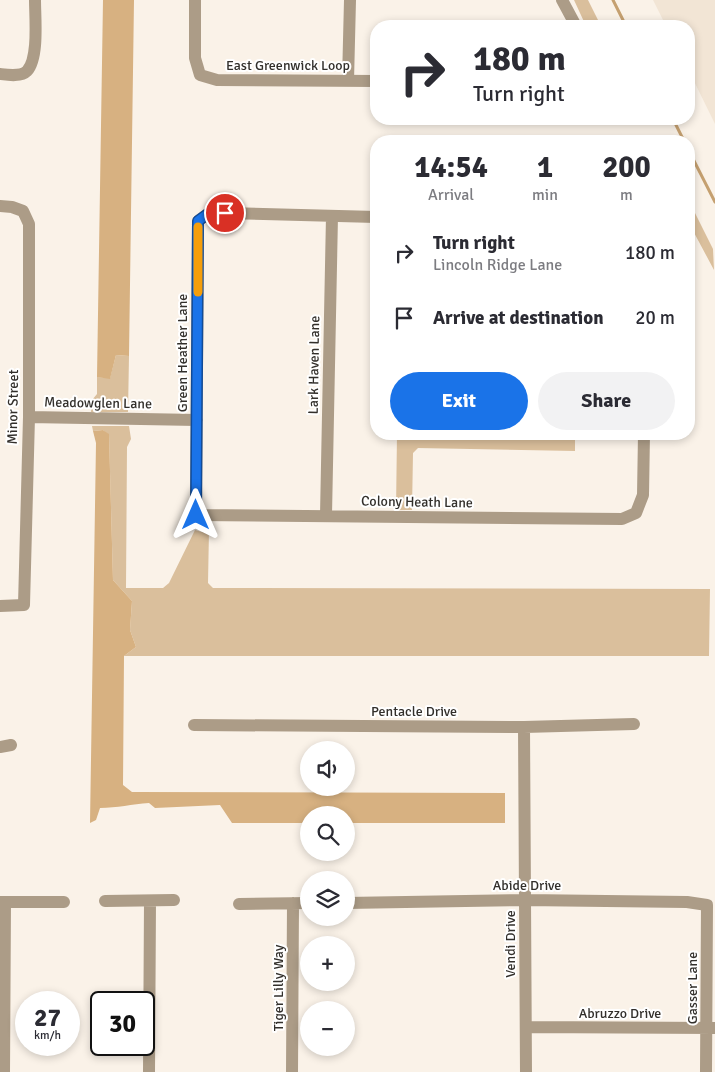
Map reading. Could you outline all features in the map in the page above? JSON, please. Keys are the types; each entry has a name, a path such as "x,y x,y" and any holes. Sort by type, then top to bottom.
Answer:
{"street":[{"path":"0,74 18,75 26,72 34,58 35,0"},
{"name":"East Greenwick Loop","path":"196,0 195,58 200,75 217,80 370,81"},
{"path":"348,81 350,0"},
{"path":"562,0 573,20"},
{"name":"Minor Street","path":"0,206 12,207 23,211 29,224 29,417 24,605 0,606"},
{"name":"Green Heather Lane","path":"196,515 198,221 209,213 332,216"},
{"path":"332,216 370,217"},
{"name":"Lark Haven Lane","path":"326,515 332,216"},
{"name":"Meadowglen Lane","path":"29,417 197,420"},
{"name":"Colony Heath Lane","path":"196,515 622,519 636,512 643,495 644,440"},
{"name":"Pentacle Drive","path":"194,725 524,727 634,724"},
{"name":"Vendi Drive","path":"524,727 526,1072"},
{"path":"149,1072 150,900"},
{"path":"105,901 174,900"},
{"name":"Abide Drive","path":"355,902 525,900 687,902 707,905"},
{"path":"4,1072 2,902 64,902"},
{"name":"Tiger Lilly Way","path":"292,1072 293,903"},
{"path":"239,904 300,903"},
{"name":"Gasser Lane","path":"706,1072 711,1028 707,905"},
{"name":"Abruzzo Drive","path":"526,1027 711,1028"}],"shaded area":[{"path":"103,0 134,0 129,356 116,355 110,379 97,377"},
{"path":"574,0 588,0 598,20 583,20"},
{"path":"653,0 715,0 715,124 695,83 695,20 663,20"},
{"path":"695,213 713,249 714,270 695,234"},
{"path":"116,355 129,356 128,412 91,412 92,400 97,394 97,377 110,378"},
{"path":"92,426 129,426 131,439 127,447 126,588 163,588 169,583 195,530 202,532 209,530 208,583 213,588 710,589 709,656 124,656 136,647 130,630 132,601 113,580 109,435 103,430 93,431"},
{"path":"103,430 109,434 113,580 132,601 130,630 136,647 124,656 123,785 132,792 300,792 300,796 355,796 355,793 505,793 505,823 355,823 355,806 300,806 300,823 232,823 220,805 155,808 149,803 100,808 96,820 90,823 96,443 93,431"},
{"path":"397,440 575,440 575,451 418,448 413,453 412,510 396,510"}],"waterway":[{"path":"613,0 623,20"},
{"path":"676,125 681,135"},
{"path":"695,163 715,202"}],"slow traffic":[{"path":"198,227 198,292"}],"route":[{"path":"196,515 198,221 209,213 225,213"}]}
